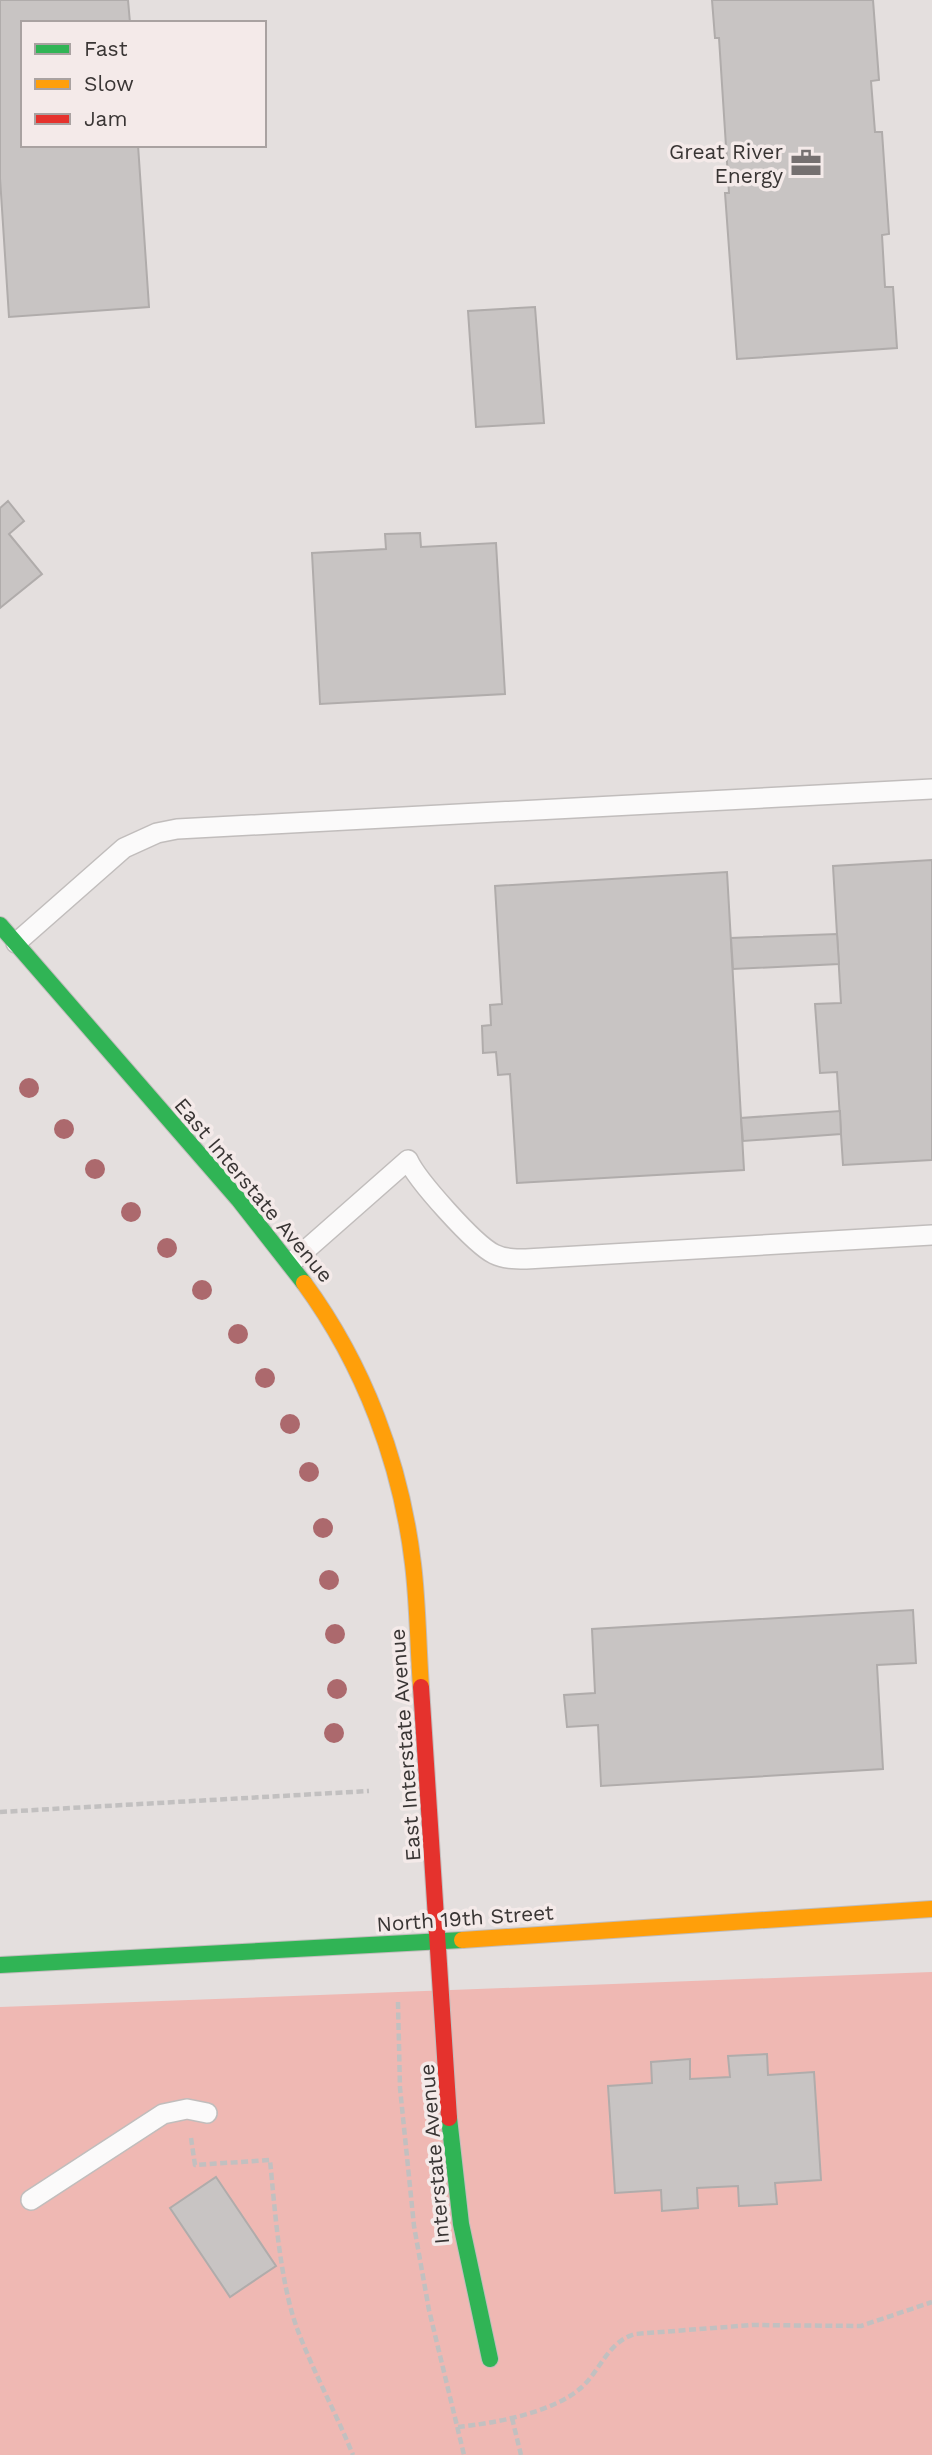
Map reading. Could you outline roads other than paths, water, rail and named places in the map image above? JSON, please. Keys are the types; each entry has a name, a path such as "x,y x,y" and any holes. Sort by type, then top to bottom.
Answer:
{"street":[{"name":"East Interstate Avenue","path":"0,925 291,1263 321,1304 366,1390 398,1483 413,1565 439,1941"},
{"name":"North 19th Street","path":"0,1965 439,1941 932,1909"},
{"name":"Interstate Avenue","path":"439,1941 458,2215 466,2263 490,2359"}],"lane":[{"path":"16,943 124,848 157,833 177,829 932,789"},
{"path":"291,1263 408,1160 420,1181 473,1236 491,1252 502,1257 526,1259 932,1235"},
{"path":"31,2200 163,2114 187,2109 207,2113"}],"place":[{"name":"Great River Energy","path":"806,163"}]}
